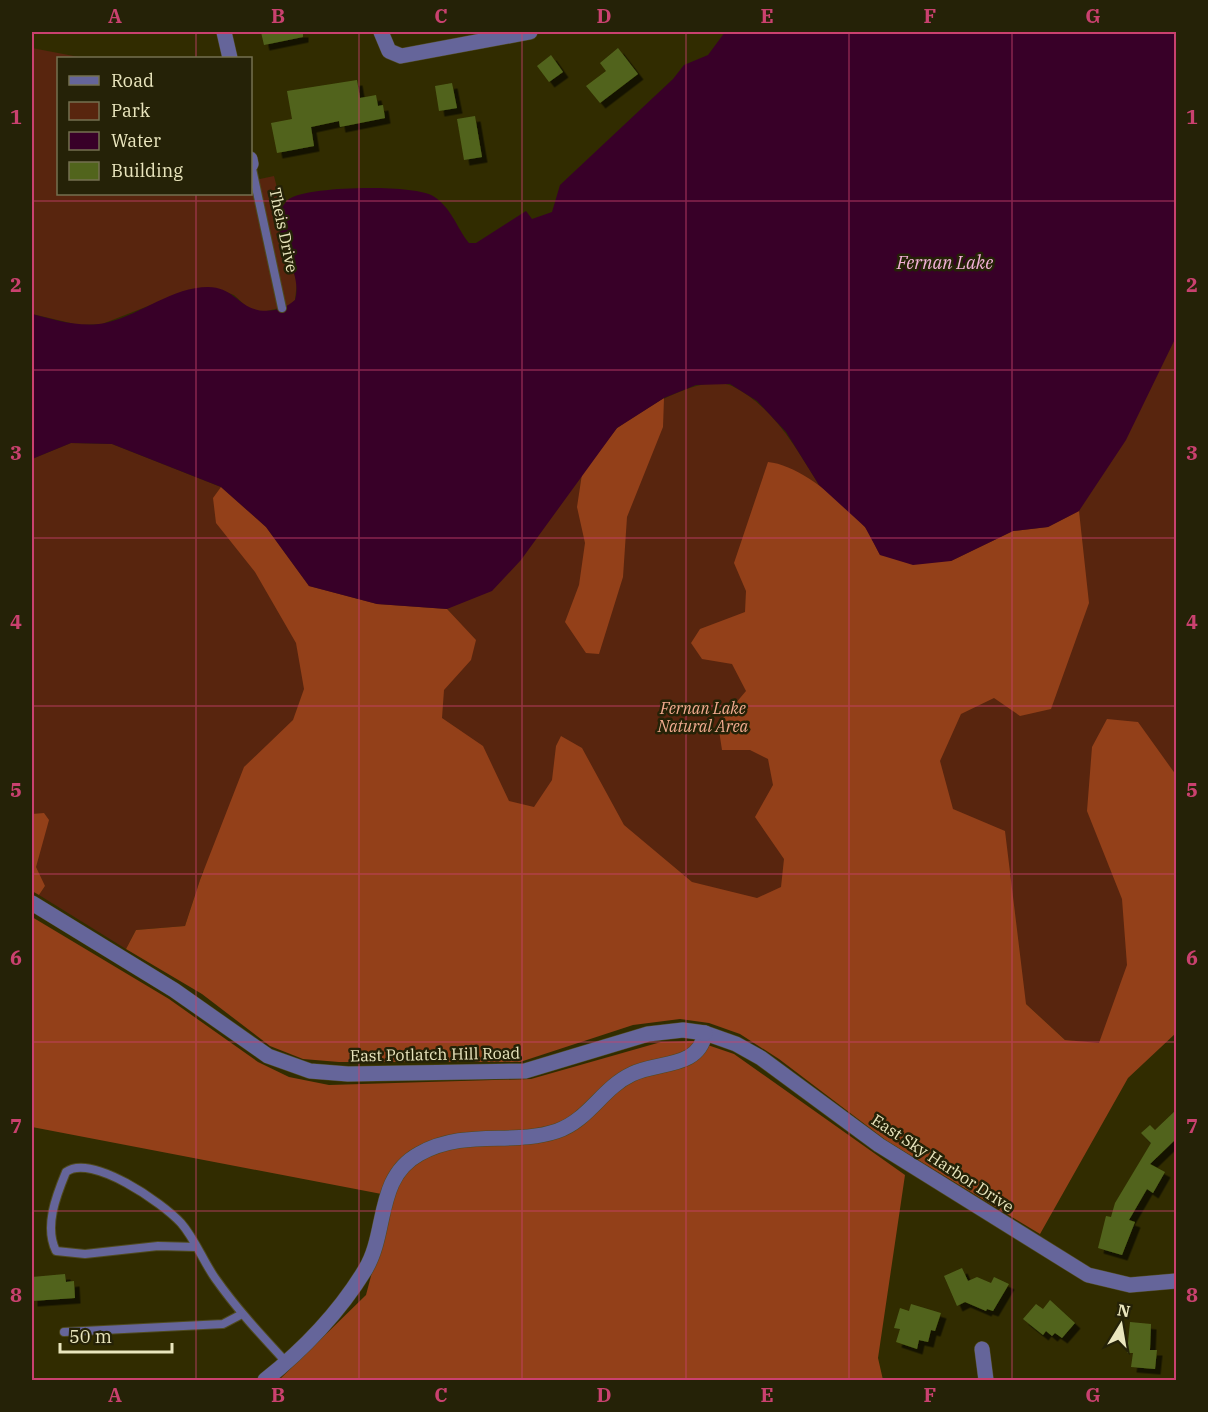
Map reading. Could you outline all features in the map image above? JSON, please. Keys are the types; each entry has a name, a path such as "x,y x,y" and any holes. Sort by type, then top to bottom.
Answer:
{"street":[{"path":"224,32 230,57"},
{"path":"381,32 389,51 401,56 530,32"},
{"name":"East Potlatch Hill Road","path":"32,903 174,990 268,1056 310,1071 348,1074 525,1071 648,1034 683,1030 705,1033"},
{"path":"265,1380 318,1330 366,1268 375,1248 383,1205 391,1184 407,1163 417,1155 457,1141 545,1134 569,1126 582,1119 630,1074 682,1061 695,1054 702,1046 705,1033"},
{"name":"East Sky Harbor Drive","path":"705,1033 736,1044 761,1058 879,1145 1088,1275 1131,1285 1176,1281"},
{"path":"982,1349 986,1380"}],"lane":[{"name":"Theis Drive","path":"252,166 282,309"},
{"path":"196,1247 158,1246 85,1254 56,1251 50,1240 50,1227 66,1172 73,1167 83,1167 126,1182 164,1207 182,1225 242,1314 286,1362"},
{"path":"64,1332 223,1324 242,1314"}],"green space":[{"path":"32,48 79,57 57,57 57,195 252,195 252,181 274,176 282,208 278,214 284,245 297,282 295,300 289,306 262,312 249,309 234,295 215,288 184,292 102,324 79,325 32,314"},
{"name":"Fernan Lake Natural Area","path":"1176,337 1176,999 1099,1044 1065,1040 1026,1004 203,871 185,926 136,930 126,949 39,895 45,886 32,891 32,459 71,443 112,444 221,487 582,474 608,437 629,419 673,394 705,384 720,383 747,394 771,416 792,443 819,485"}],"shaded area":[{"path":"664,398 663,427 627,517 623,577 599,654 586,653 565,622 579,585 585,543 577,507 582,474 617,428"},
{"path":"768,462 794,470 833,496 864,526 880,555 951,561 1013,531 1048,527 1079,511 1089,603 1051,709 1020,716 994,698 961,714 940,761 953,809 1005,831 1026,1004 1065,1040 1099,1043 1127,965 1122,899 1087,811 1092,747 1107,719 1138,722 1176,775 1176,1033 1128,1078 1040,1234 887,1141 779,1059 740,1034 709,1023 680,1019 633,1025 520,1062 339,1062 303,1059 270,1046 202,994 126,949 136,930 185,926 200,880 244,767 293,720 304,689 296,643 255,572 216,523 213,498 221,487 266,527 309,586 377,604 447,609 476,640 471,660 444,690 442,718 483,746 509,801 534,807 552,780 556,746 561,736 582,748 624,825 692,882 757,898 781,887 784,859 755,817 773,785 768,759 750,750 722,750 718,724 746,691 732,664 702,659 691,643 700,629 745,612 746,591 734,563"},
{"path":"44,813 49,820 36,867 45,886 39,895 32,891 32,814"},
{"path":"32,917 169,999 258,1062 289,1077 329,1085 531,1079 661,1042 696,1041 734,1054 905,1175 878,1358 883,1380 279,1380 366,1295 392,1196 32,1127"}],"water":[{"name":"Fernan Lake","path":"725,32 1176,32 1176,337 1126,440 1079,511 1048,527 1013,531 951,561 913,565 880,555 865,527 819,485 786,432 757,401 730,384 696,385 664,398 617,428 521,560 492,591 447,609 377,604 309,586 266,527 221,487 112,444 71,443 32,459 32,314 70,323 99,324 121,318 182,291 208,287 226,291 254,309 263,311 283,308 295,300 296,289 293,268 278,225 278,214 289,199 317,191 384,188 422,192 433,196 445,206 469,243 476,243 526,211 532,219 552,212 560,185 673,79 684,65 708,55"}],"building":[{"path":"261,32 303,32 303,37 264,45"},
{"path":"618,48 638,74 600,103 586,86 606,71 600,63"},
{"path":"551,55 563,72 549,82 537,66"},
{"path":"357,80 360,98 376,95 378,106 383,105 385,118 340,127 339,121 311,127 314,146 277,153 271,123 292,119 287,91"},
{"path":"452,83 457,108 439,111 435,86"},
{"path":"475,116 482,157 464,160 457,119"},
{"path":"1176,1110 1176,1139 1150,1164 1165,1172 1153,1193 1147,1189 1129,1220 1135,1222 1122,1255 1098,1248 1106,1216 1111,1217 1115,1203 1151,1143 1141,1133 1150,1125 1155,1130"},
{"path":"962,1268 968,1281 977,1277 991,1283 994,1277 1009,1284 993,1311 987,1309 986,1311 965,1302 957,1306 944,1276"},
{"path":"65,1274 66,1282 74,1281 75,1298 32,1301 32,1277"},
{"path":"1050,1300 1075,1323 1062,1338 1055,1333 1052,1336 1046,1331 1043,1335 1023,1319 1036,1304 1043,1309"},
{"path":"911,1304 941,1313 935,1331 931,1330 928,1342 919,1340 917,1349 896,1342 900,1329 894,1328 900,1308 909,1311"},
{"path":"1130,1322 1151,1324 1150,1350 1157,1350 1155,1369 1131,1367 1133,1353 1127,1353"}]}
